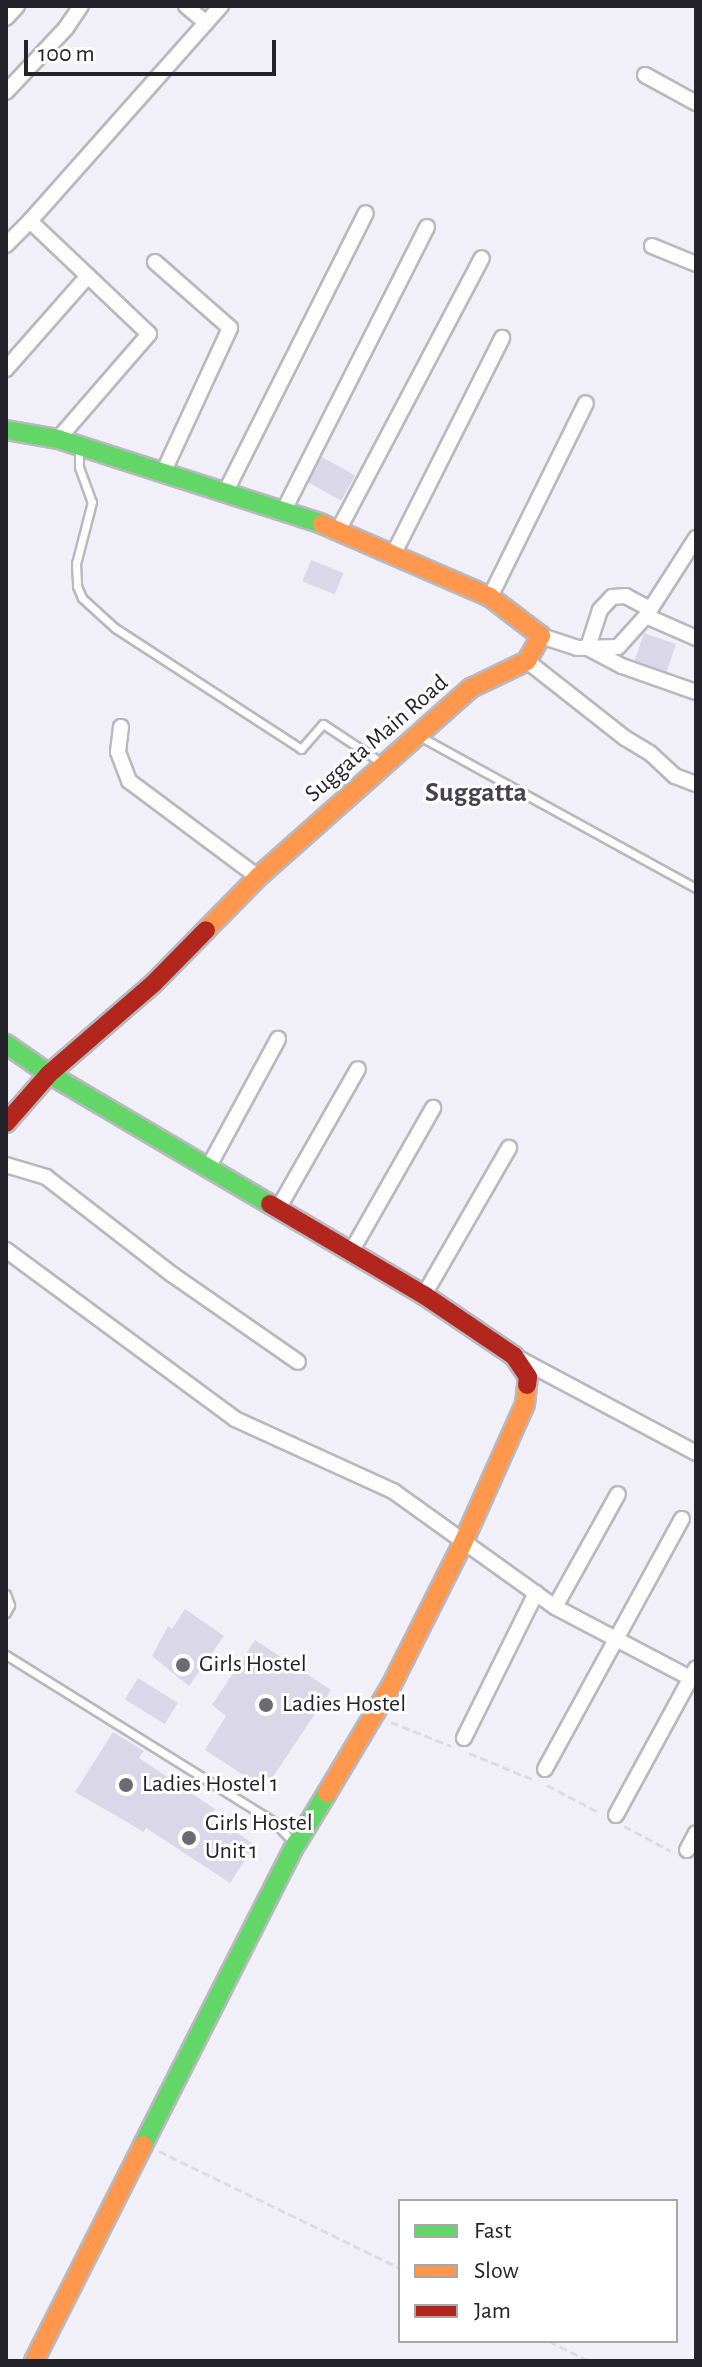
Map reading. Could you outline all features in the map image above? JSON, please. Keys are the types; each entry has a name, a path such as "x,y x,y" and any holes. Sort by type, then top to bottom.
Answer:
{"street":[{"path":"6,18 17,6"},
{"path":"6,92 66,28 81,6"},
{"path":"186,6 206,23"},
{"path":"6,245 221,6"},
{"path":"645,75 696,103"},
{"path":"225,493 366,213"},
{"path":"30,221 149,334 58,439"},
{"path":"284,510 427,227"},
{"path":"652,246 696,264"},
{"path":"339,529 482,258"},
{"path":"155,262 230,328 163,473"},
{"path":"6,369 88,276"},
{"path":"394,553 502,338"},
{"path":"490,597 586,403"},
{"path":"6,430 58,439 339,529 490,597 541,636 577,648 618,647 648,613 696,537"},
{"path":"588,648 600,610 612,597 626,596 648,613 696,638"},
{"path":"541,636 527,661 625,738 650,753 675,776 696,784"},
{"path":"588,648 622,666 696,692"},
{"name":"Suggata Main Road","path":"6,1123 49,1074 154,983 258,877 383,764 471,688 527,661"},
{"path":"121,727 118,752 129,781 258,877"},
{"path":"208,1168 278,1039"},
{"path":"6,1044 49,1074 424,1295 514,1356 696,1453"},
{"path":"278,1209 358,1069"},
{"path":"351,1252 433,1108"},
{"path":"424,1295 509,1148"},
{"path":"6,1165 46,1177 173,1275 298,1362"},
{"path":"6,1250 235,1419 393,1491 462,1545 555,1607 694,1675 616,1819"},
{"path":"34,2361 296,1844 391,1686 462,1545 525,1404 528,1377 514,1356"},
{"path":"555,1607 618,1494"},
{"path":"545,1769 682,1519"},
{"path":"464,1738 536,1593"},
{"path":"680,1852 696,1833"}],"lane":[{"path":"79,446 79,467 92,502 76,564 77,586 82,598 115,628 301,749 323,724 383,764"},
{"path":"419,736 696,888"},
{"path":"6,1594 10,1605 6,1613"},
{"path":"6,1655 274,1822 296,1844"}],"path":[{"path":"372,1714 559,1790 680,1852"},
{"path":"144,2144 398,2267"},
{"path":"553,2343 589,2361"}],"building":[{"path":"322,457 355,475 341,501 308,482"},
{"path":"311,560 343,573 335,594 302,581"},
{"path":"644,633 676,644 667,671 635,660"},
{"name":"Girls Hostel","path":"185,1609 224,1636 189,1686 152,1656 168,1626 172,1629"},
{"name":"Ladies Hostel","path":"255,1640 331,1690 265,1789 205,1750 226,1716 212,1705"},
{"path":"138,1678 178,1703 165,1724 125,1699"},
{"path":"113,1732 144,1751 139,1758 215,1809 208,1821 230,1835 233,1830 255,1845 230,1883 146,1828 144,1832 75,1792"}],"traffic: fast":[{"path":"6,430 58,439 322,524"},
{"path":"6,1044 49,1074 270,1204"},
{"path":"143,2145 296,1844 327,1793"}],"traffic: slow":[{"path":"206,930 258,877 471,688 527,661 541,636 490,597 322,524"},
{"path":"327,1793 391,1686 462,1545 525,1404 527,1385"},
{"path":"34,2361 143,2145"}],"traffic: jam":[{"path":"6,1123 49,1074 154,983 206,930"},
{"path":"270,1204 424,1295 514,1356 528,1377 527,1385"}],"place":[{"name":"Girls Hostel","path":"183,1665"},
{"name":"Ladies Hostel","path":"266,1705"},
{"name":"Ladies Hostel 1","path":"126,1785"},
{"name":"Girls Hostel Unit 1","path":"189,1838"}],"district":[{"name":"Suggatta","path":"476,793"}]}
